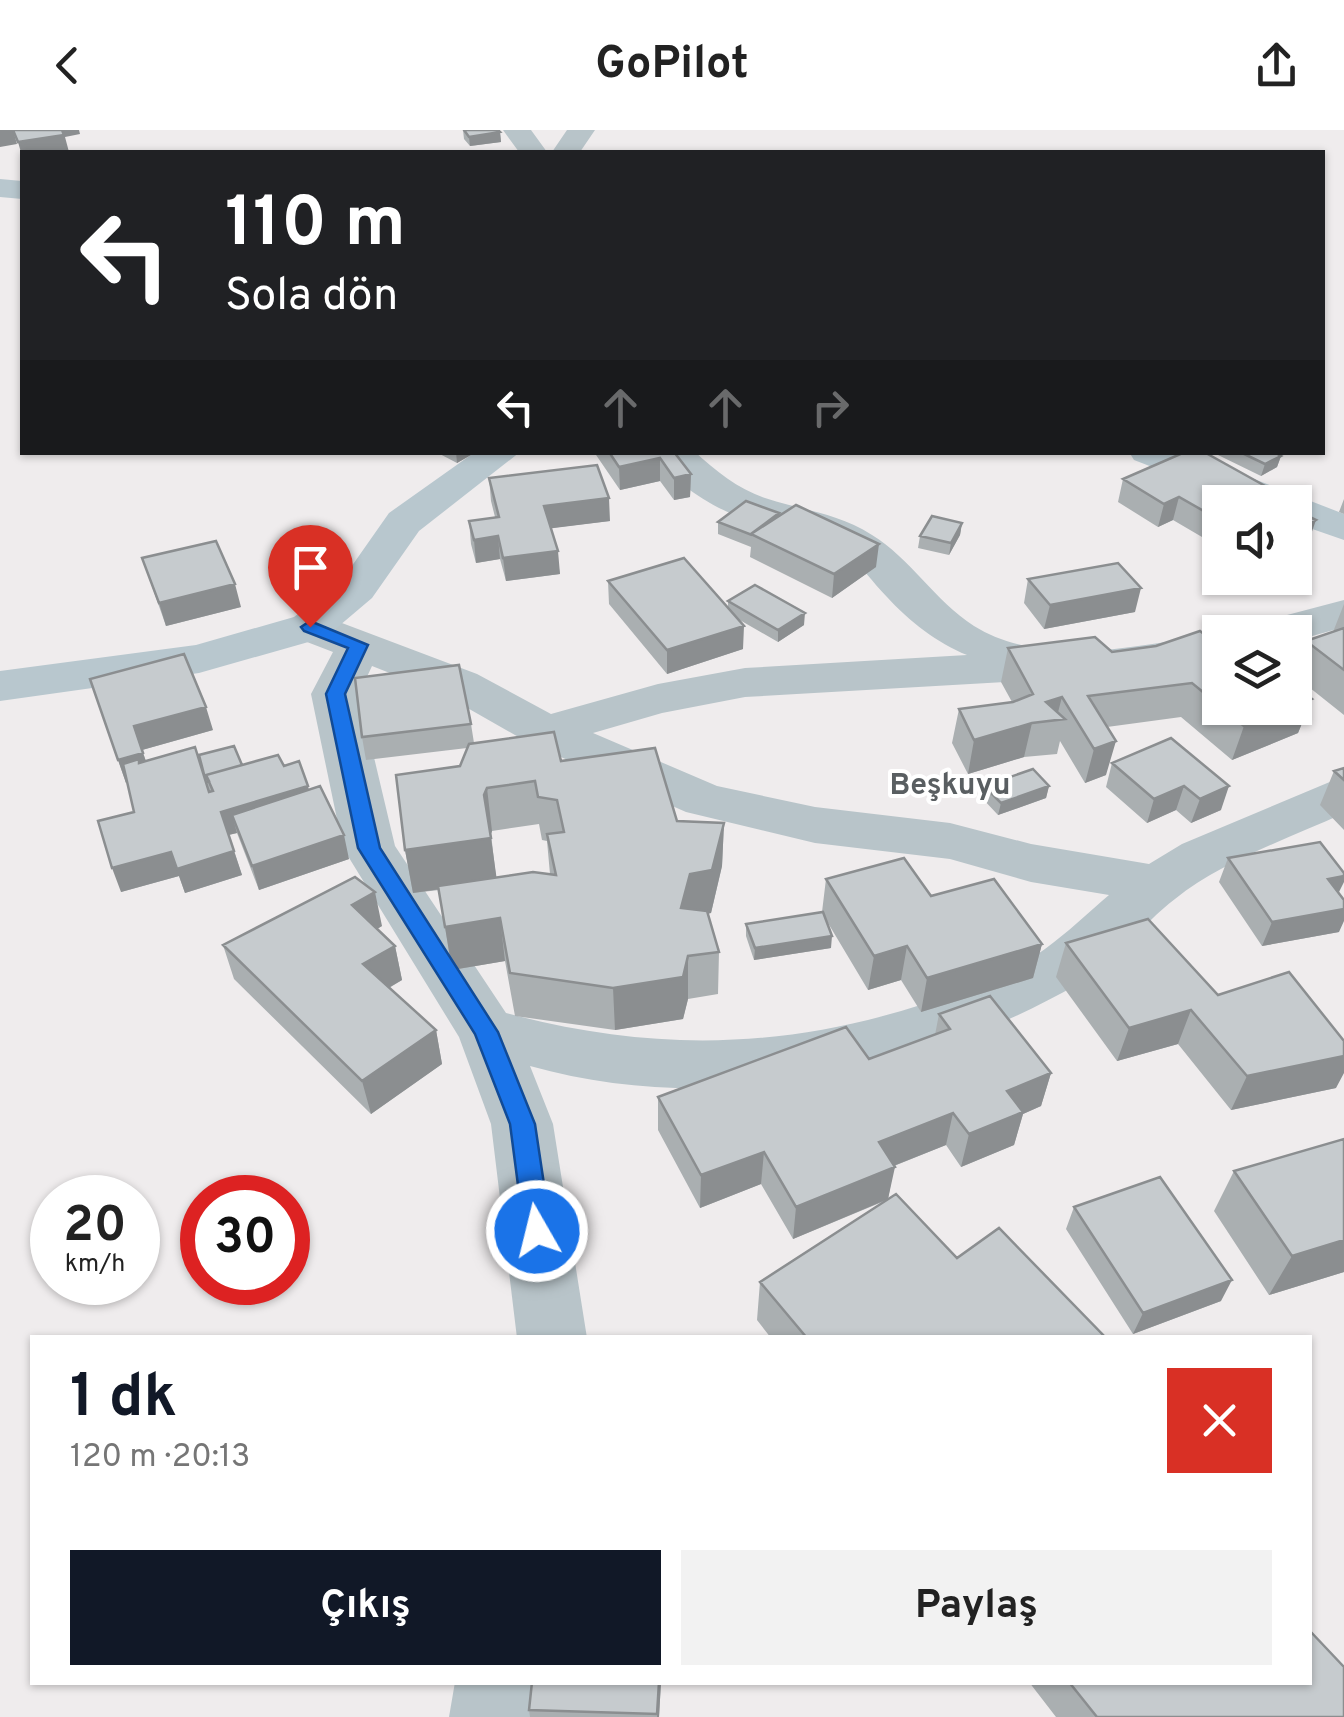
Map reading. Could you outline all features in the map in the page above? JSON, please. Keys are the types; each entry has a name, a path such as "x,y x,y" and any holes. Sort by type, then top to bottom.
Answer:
{"street":[{"path":"498,455 404,522 357,589 334,636 335,694 369,848 486,1032 522,1124 552,1335"},
{"path":"674,455 714,489 752,508 810,520 856,544 886,564 901,587 959,636 1042,669"},
{"path":"1156,455 1234,485"},
{"path":"1312,516 1344,528"},
{"path":"1312,622 1344,613"},
{"path":"0,686 334,636 460,684 546,732 704,800 815,826 950,841 1030,863 1156,884"},
{"path":"546,732 650,698 770,679 875,672 1042,669 1157,659 1202,650"},
{"path":"486,1032 578,1056 679,1065 788,1060 871,1043 988,1005 1063,966 1156,884 1201,857 1344,792"},
{"path":"490,1717 495,1685"}],"building":[{"path":"13,130 62,130 64,135 18,142"},
{"path":"464,130 498,130 500,132 469,137"},
{"path":"611,455 676,455 691,474 674,478 660,458 619,467"},
{"path":"1178,455 1209,455 1263,485 1202,485 1202,510 1179,497 1164,504 1123,479"},
{"path":"1246,455 1281,456 1265,464"},
{"path":"597,465 609,498 544,506 558,551 503,558 498,536 474,540 469,521 499,517 489,478"},
{"path":"746,501 779,513 752,535 718,522"},
{"path":"796,505 879,544 834,574 751,534"},
{"path":"932,516 962,523 951,543 920,536"},
{"path":"216,541 235,584 159,603 142,558"},
{"path":"684,558 744,626 667,650 608,581"},
{"path":"1118,563 1141,588 1050,605 1028,579"},
{"path":"755,585 805,613 778,630 728,601"},
{"path":"1344,628 1344,670 1312,646 1312,639"},
{"path":"1202,632 1202,691 1192,683 1088,696 1116,741 1094,749 1062,697 1046,702 1065,719 1032,723 974,740 959,709 1013,702 1033,694 1008,648 1095,637 1112,652 1156,646"},
{"path":"184,654 206,707 134,726 143,753 118,760 90,679"},
{"path":"459,665 471,724 362,737 355,678"},
{"path":"554,732 561,761 655,748 677,821 724,823 712,870 690,874 681,908 707,911 719,952 688,956 683,977 613,988 510,973 500,918 445,927 438,886 533,872 556,875 547,834 564,832 557,800 538,797 535,781 487,788 484,795 491,838 405,850 396,775 460,766 469,744"},
{"path":"1171,738 1229,786 1200,799 1184,786 1154,799 1112,763"},
{"path":"234,746 242,765 206,775 206,782 199,755"},
{"path":"195,747 209,792 213,791 206,775 278,755 284,766 299,761 308,786 221,812 234,851 177,869 171,852 112,868 98,821 134,812 123,764"},
{"path":"1033,769 1049,786 1001,803 984,786"},
{"path":"320,786 344,835 252,866 232,815"},
{"path":"1320,842 1344,873 1328,879 1344,900 1344,909 1272,922 1228,858"},
{"path":"904,858 931,896 994,879 1042,944 927,978 907,946 874,956 826,879"},
{"path":"355,877 375,892 352,905 395,946 363,964 436,1030 362,1081 223,945"},
{"path":"823,912 832,936 755,948 746,924"},
{"path":"1148,919 1218,995 1289,972 1344,1041 1344,1056 1247,1076 1191,1010 1129,1028 1066,943"},
{"path":"990,996 1051,1073 1007,1091 1023,1112 969,1134 953,1113 879,1142 895,1167 796,1207 764,1152 701,1175 658,1097 846,1027 869,1059 950,1029 939,1014"},
{"path":"1344,1139 1344,1240 1292,1256 1234,1171"},
{"path":"1160,1177 1232,1280 1143,1313 1074,1207"},
{"path":"896,1194 957,1258 999,1228 1103,1335 804,1335 760,1282"},
{"path":"1312,1633 1344,1667 1344,1717 1097,1717 1071,1685 1312,1685"},
{"path":"532,1685 659,1685 657,1714 529,1710"}],"district":[{"name":"Beşkuyu","path":"950,786"}],"route":[{"path":"310,627 358,645 335,694 369,848 486,1032 522,1124 537,1231"}]}
